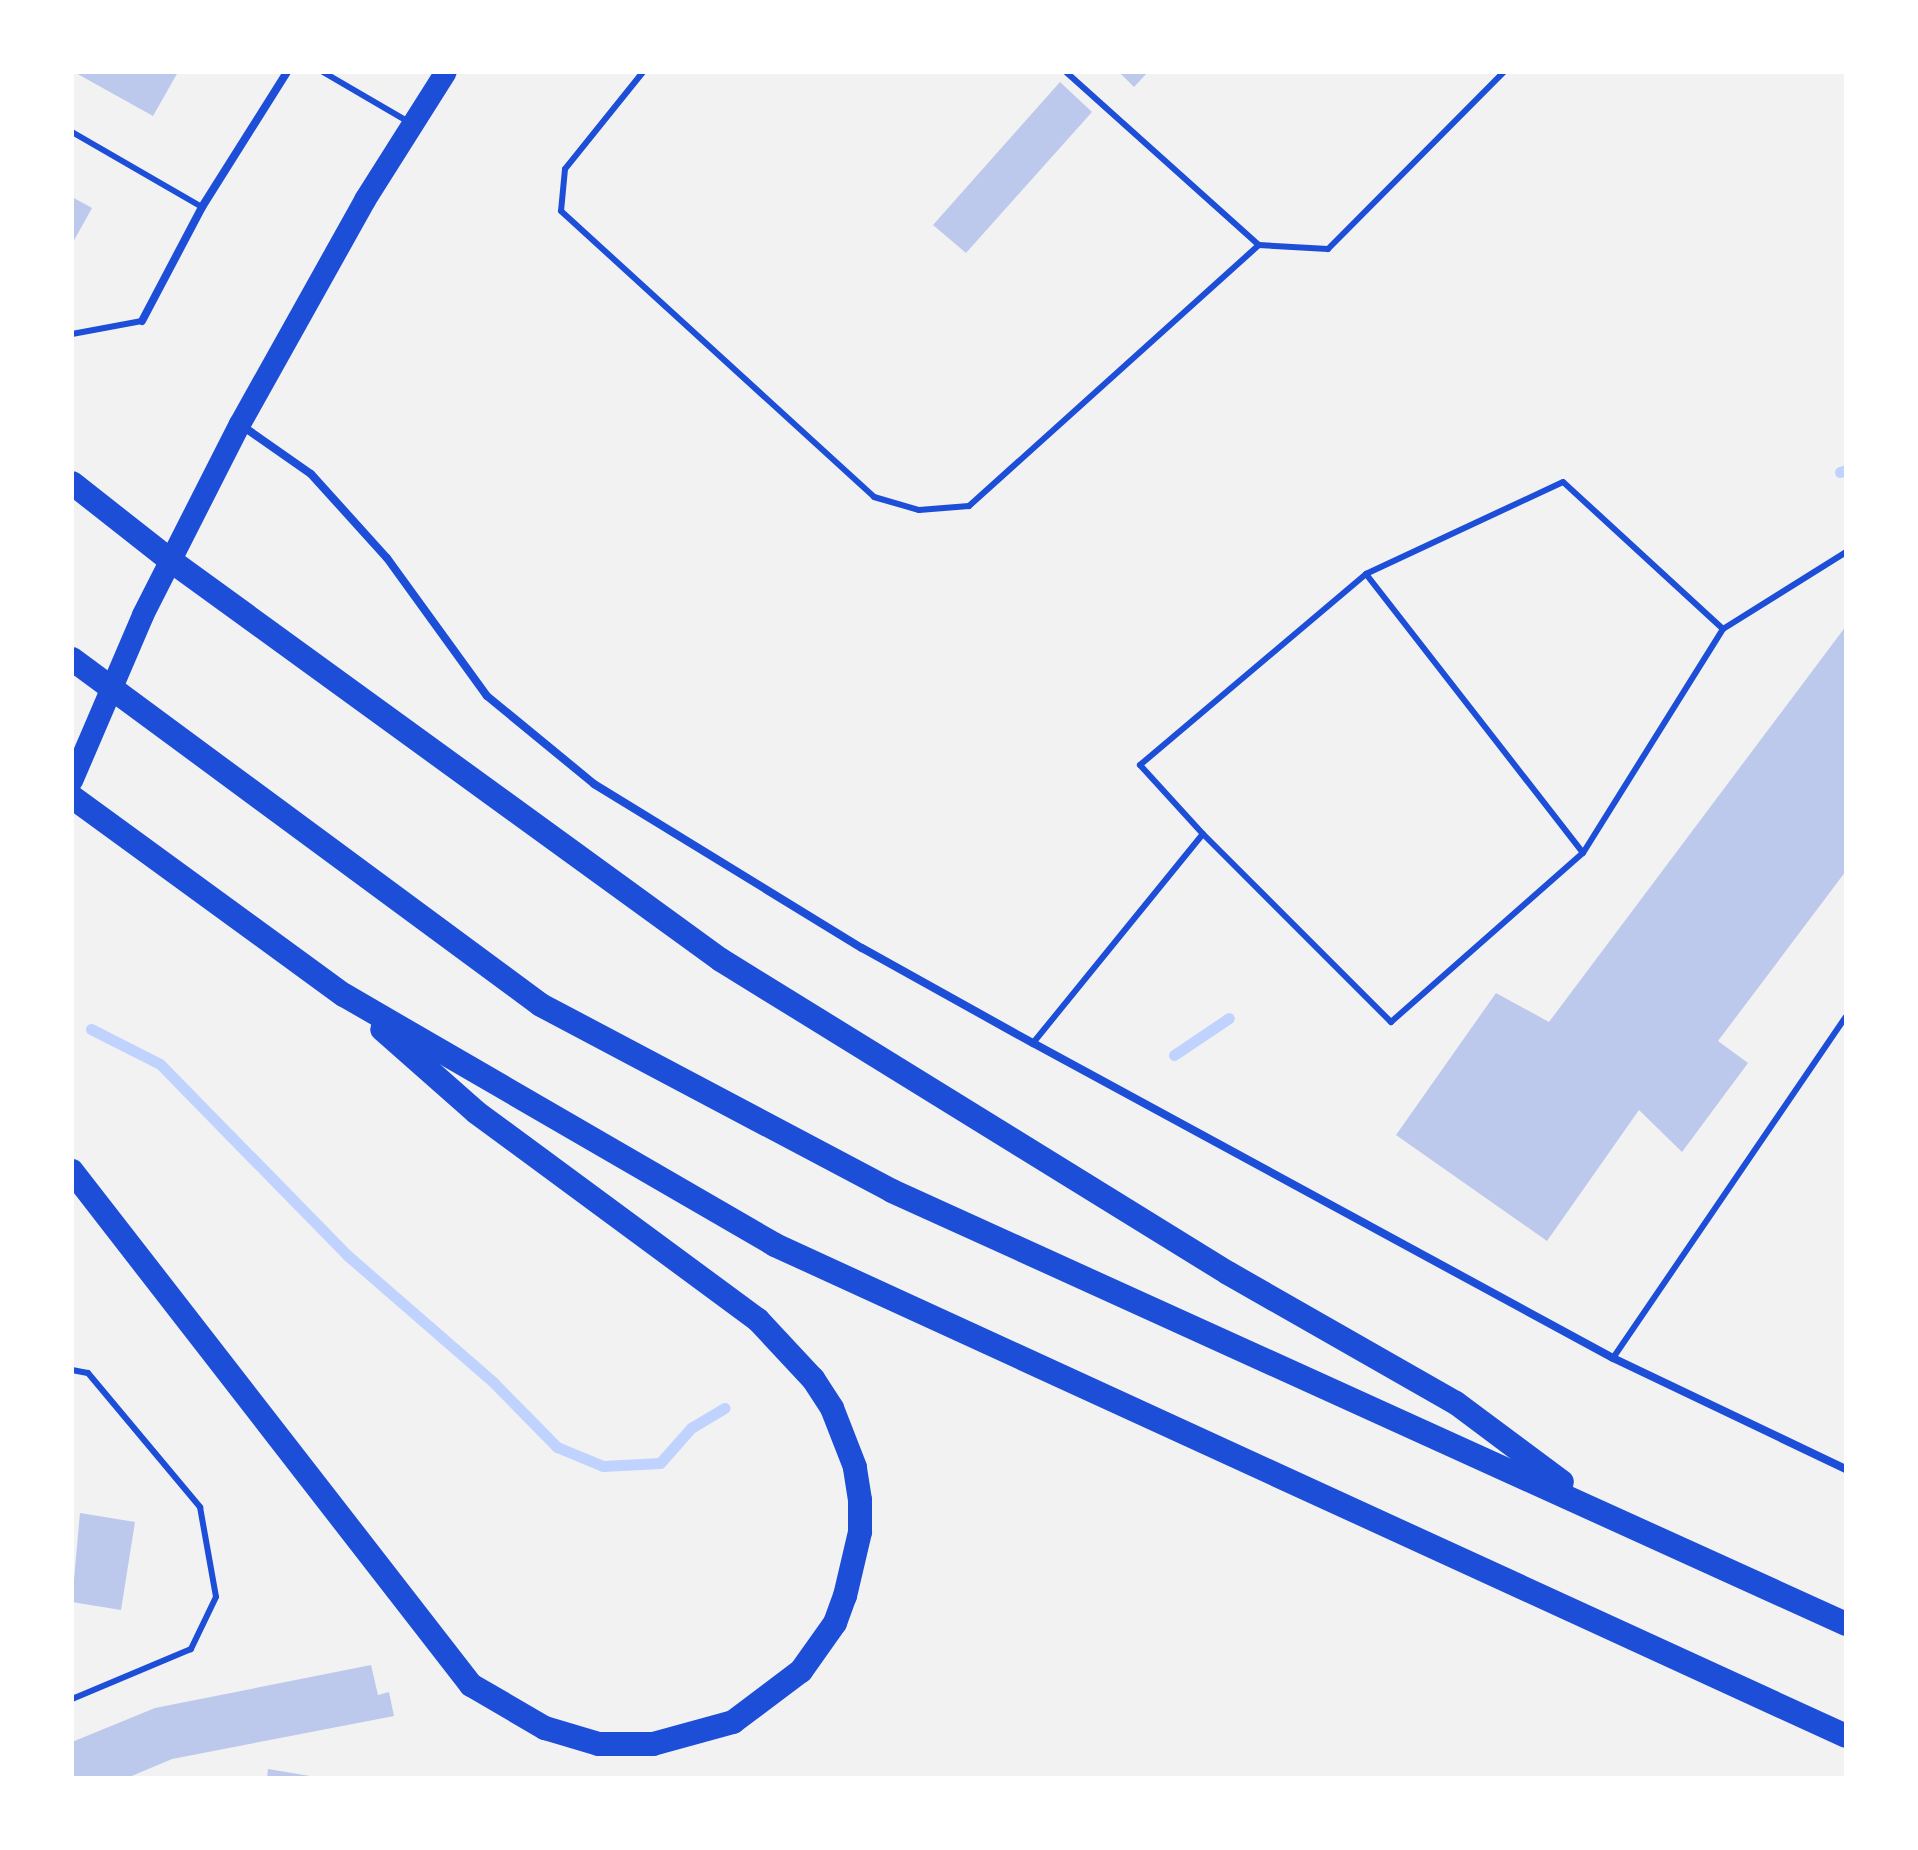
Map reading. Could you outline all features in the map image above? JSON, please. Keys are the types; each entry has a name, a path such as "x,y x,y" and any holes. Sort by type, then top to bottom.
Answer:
{"highway":[{"path":"72,781 170,560 240,424 411,123 446,72"},
{"path":"72,483 170,560 721,960 1228,1273 1456,1403 1599,1510"},
{"path":"72,659 541,1005 892,1191 1846,1624"},
{"path":"72,797 344,995 775,1245 1846,1736"},
{"path":"72,1171 471,1685 533,1723 599,1744 680,1740 755,1709 819,1651 835,1623 853,1566 860,1500 855,1467 832,1408 813,1379 758,1320 476,1112 344,995"}],"street":[{"path":"142,321 202,207 287,72"},
{"path":"240,424 311,474 387,558 487,696 594,784 862,948 1033,1043 1613,1358 1846,1469"}],"lane":[{"path":"323,72 411,123"},
{"path":"643,72 565,169 561,211 874,497 919,510 969,506 1259,245"},
{"path":"1066,72 1259,245 1328,249 1504,72"},
{"path":"72,132 202,207"},
{"path":"72,334 142,321"},
{"path":"1723,629 1563,482 1366,574 1140,765 1203,834 1391,1022 1583,853 1723,629 1846,552"},
{"path":"1366,574 1583,853"},
{"path":"1033,1043 1203,834"},
{"path":"1613,1358 1846,1017"},
{"path":"72,1370 88,1373 200,1507 216,1597 191,1649 72,1699"}],"building":[{"path":"74,72 178,72 153,116"},
{"path":"1119,72 1148,72 1134,87"},
{"path":"1060,82 1092,112 966,253 933,225"},
{"path":"72,197 92,208 72,244"},
{"path":"1846,626 1846,871 1718,1041 1748,1063 1682,1152 1639,1110 1547,1241 1396,1135 1496,993 1549,1022"},
{"path":"80,1513 135,1522 121,1610 72,1602"},
{"path":"371,1665 378,1695 389,1692 394,1716 172,1759 127,1778 72,1778 72,1742 155,1708"},
{"path":"268,1769 310,1776 310,1778 267,1778"}],"waterway":[{"path":"1840,472 1846,470"},
{"path":"1174,1055 1229,1018"},
{"path":"91,1029 160,1064 347,1255 494,1383 557,1447 603,1466 660,1463 691,1428 724,1408"}]}
